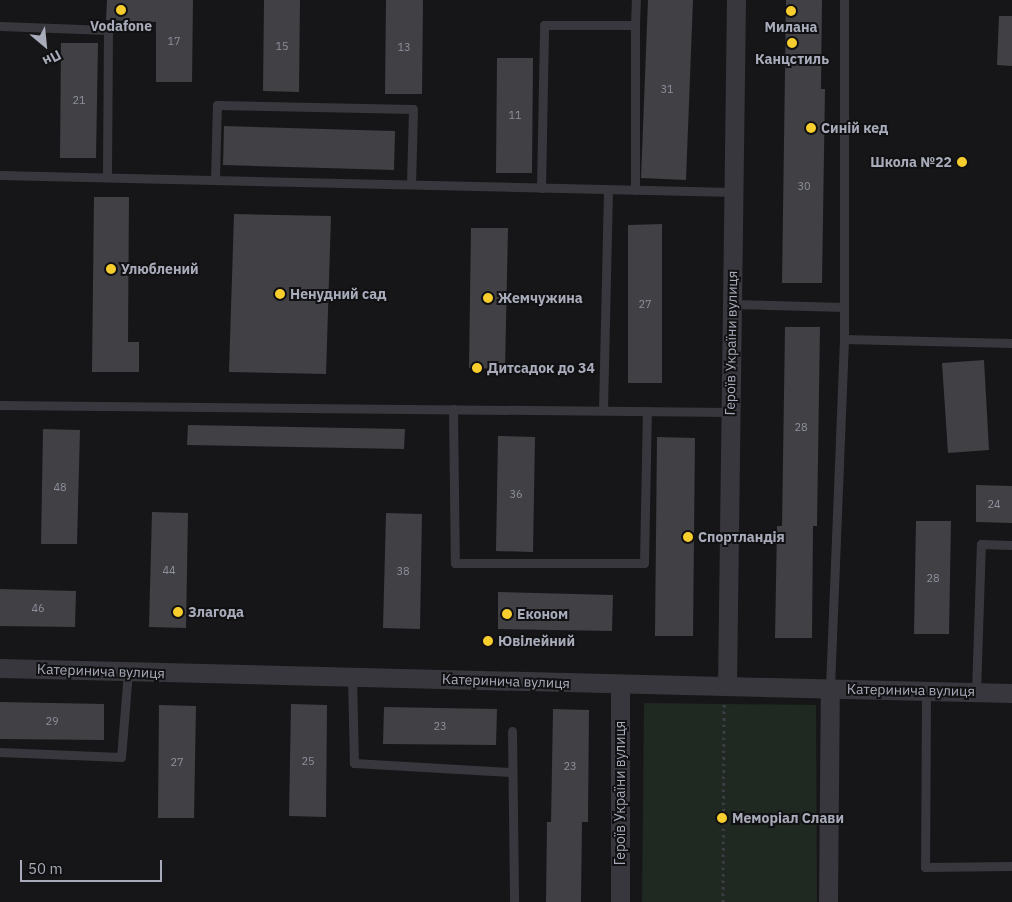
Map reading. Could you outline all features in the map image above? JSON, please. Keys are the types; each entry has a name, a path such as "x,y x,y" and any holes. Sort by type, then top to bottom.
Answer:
{"street":[{"name":"Героїв України вулиця","path":"725,686 736,0"},
{"name":"Катеринича вулиця","path":"0,668 1012,693"},
{"name":"Героїв України вулиця","path":"620,684 620,902"},
{"path":"828,902 830,688"}],"lane":[{"path":"634,190 636,0"},
{"path":"830,688 844,339 844,0"},
{"path":"541,188 544,25 635,25"},
{"path":"0,26 108,30 107,176"},
{"path":"215,179 217,105 413,109 412,184"},
{"path":"0,175 733,192"},
{"path":"603,410 608,190"},
{"path":"732,304 844,306"},
{"path":"844,339 1012,343"},
{"path":"0,405 730,412"},
{"path":"453,409 454,563 644,563 647,410"},
{"path":"976,692 981,544 1012,545"},
{"path":"0,752 121,757 128,672"},
{"path":"352,677 354,763 512,772"},
{"path":"926,691 925,867 1012,866"},
{"path":"512,732 514,902"}],"path":[{"path":"723,902 725,686"}],"shaded area":[{"path":"644,703 816,705 817,902 642,902"}],"building":[{"path":"107,0 193,0 192,82 156,82 156,22 106,20"},
{"path":"264,0 300,0 299,92 263,91"},
{"path":"386,0 423,0 422,94 385,94"},
{"path":"648,0 693,0 686,180 641,178"},
{"path":"786,0 822,0 821,89 825,89 822,283 782,283"},
{"path":"999,16 1012,16 1012,66 997,65"},
{"path":"61,43 98,43 96,158 60,158"},
{"path":"497,58 533,58 532,173 496,173"},
{"path":"224,126 395,131 394,170 223,165"},
{"name":"Улюблений","path":"94,197 129,197 128,342 139,342 139,372 92,372"},
{"name":"Ненудний сад","path":"234,214 331,216 326,374 229,372"},
{"path":"662,224 662,383 628,383 628,225"},
{"name":"Жемчужина","path":"471,228 508,228 505,369 469,368"},
{"path":"785,327 820,327 817,526 813,526 812,638 775,638 777,526 782,526"},
{"path":"984,360 989,450 948,453 942,363"},
{"path":"188,425 405,429 404,449 187,445"},
{"path":"43,429 80,430 77,544 41,544"},
{"path":"498,436 535,437 533,552 496,551"},
{"path":"657,437 695,438 693,636 655,636"},
{"path":"976,485 1012,486 1012,523 976,522"},
{"path":"152,512 188,513 186,628 149,627"},
{"path":"386,513 422,514 420,629 383,628"},
{"path":"916,521 951,521 949,634 914,634"},
{"path":"0,589 76,591 75,627 0,626"},
{"path":"498,592 613,595 612,631 498,629"},
{"path":"0,702 104,704 104,740 0,739"},
{"path":"291,704 327,705 326,817 289,816"},
{"path":"159,705 196,706 194,818 158,818"},
{"path":"384,707 497,709 496,745 383,744"},
{"path":"553,709 589,710 588,822 582,822 581,902 546,902 547,822 551,822"}],"place":[{"name":"Vodafone","path":"121,10"},
{"name":"Милана","path":"791,11"},
{"name":"Канцстиль","path":"792,43"},
{"name":"Синій кед","path":"811,128"},
{"name":"Школа №22","path":"962,162"},
{"name":"Улюблений","path":"111,269"},
{"name":"Ненудний сад","path":"280,294"},
{"name":"Жемчужина","path":"488,298"},
{"name":"Дитсадок до 34","path":"477,368"},
{"name":"Спортландія","path":"688,537"},
{"name":"Злагода","path":"178,612"},
{"name":"Економ","path":"507,614"},
{"name":"Ювілейний","path":"488,641"},
{"name":"Меморіал Слави","path":"722,818"}]}
